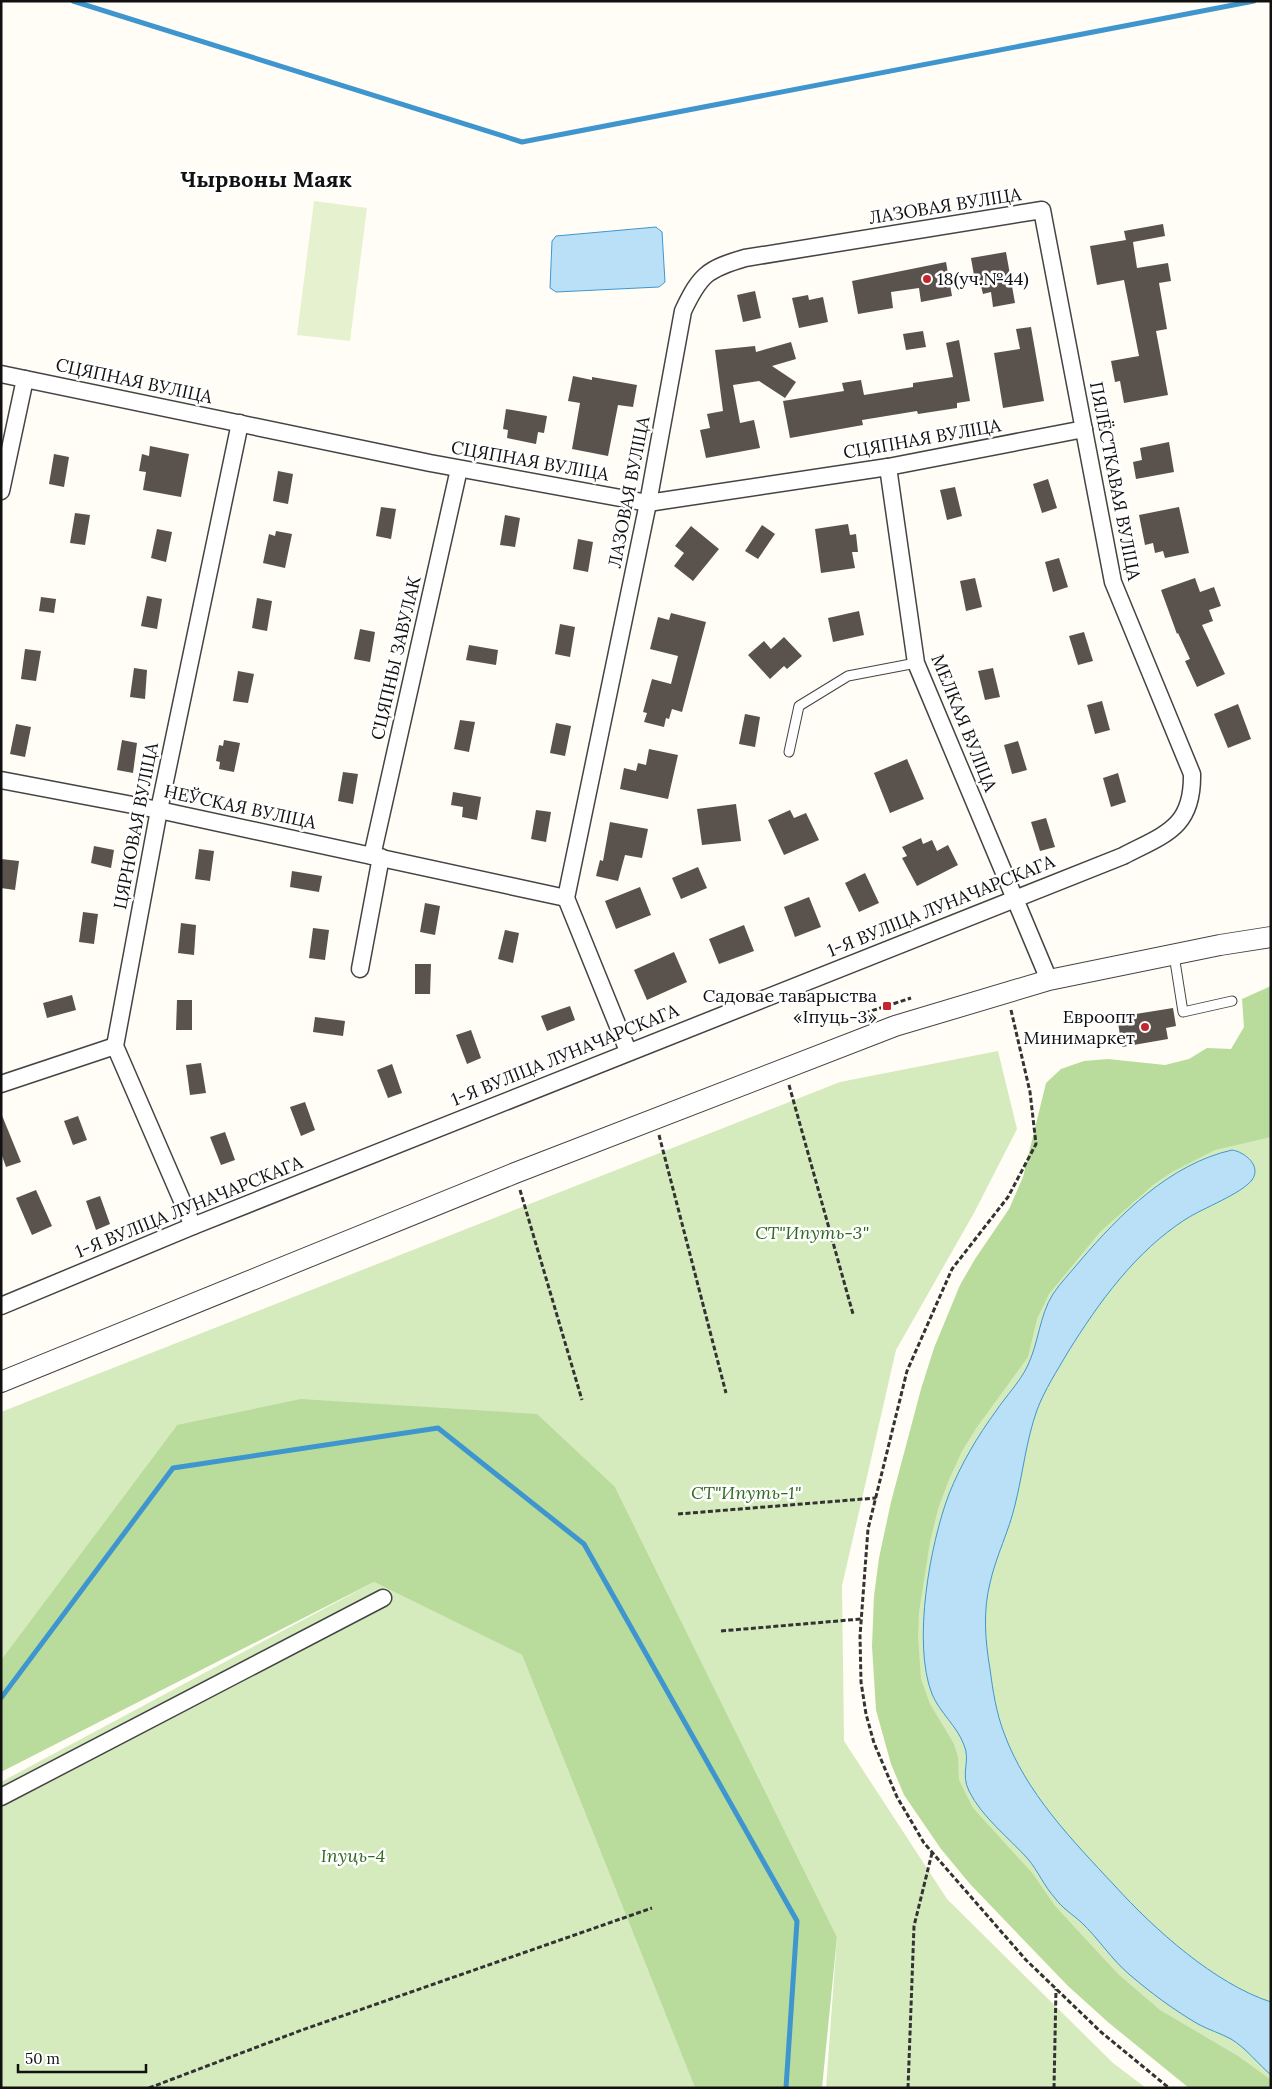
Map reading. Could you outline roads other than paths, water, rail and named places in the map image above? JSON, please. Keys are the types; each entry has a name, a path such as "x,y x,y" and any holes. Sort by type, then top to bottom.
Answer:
{"street":[{"name":"ПЯЛЁСТКАВАЯ ВУЛІЦА","path":"1042,210 1113,582 1192,774 1192,792 1189,807"},
{"name":"ЛАЗОВАЯ ВУЛІЦА","path":"566,898 648,503 683,311 694,288 707,274 722,265 745,258 1042,210"},
{"name":"СЦЯПНАЯ ВУЛІЦА","path":"1,374 459,469 648,503 888,467 1084,429"},
{"path":"1,491 25,379"},
{"name":"ЦЯРНОВАЯ ВУЛІЦА","path":"115,1046 159,810 240,423"},
{"name":"МЕЛКАЯ ВУЛІЦА","path":"888,467 916,663 1049,980"},
{"name":"СЦЯПНЫ ЗАВУЛАК","path":"377,856 459,469"},
{"name":"НЕЎСКАЯ ВУЛІЦА","path":"1,780 159,810 566,898"},
{"name":"1-Я ВУЛІЦА ЛУНАЧАРСКАГА","path":"1,1306 193,1226 628,1051 1124,856 1163,835 1178,823 1189,807"},
{"path":"360,969 377,856"},
{"path":"566,898 628,1051"},
{"path":"1,1382 515,1173 895,1026 1049,980 1271,937"},
{"path":"1,1084 115,1046 193,1226"},
{"path":"1,1797 383,1598"}],"lane":[{"path":"789,752 799,706 848,676 916,663"},
{"path":"1174,955 1183,1012 1232,1001"}],"water":[{"path":"656,227 662,232 665,282 659,287 556,292 550,288 552,241 556,236"},
{"path":"1232,1150 1251,1160 1255,1170 1252,1180 1231,1196 1186,1219 1151,1246 1135,1262 1092,1315 1047,1387 1033,1422 1018,1493 993,1573 986,1604 986,1636 994,1693 1004,1733 1013,1755 1037,1796 1067,1833 1115,1886 1167,1937 1207,1969 1250,1994 1271,2002 1271,2075 1247,2051 1236,2043 1180,2013 1154,1995 1123,1969 1081,1922 1058,1902 1028,1859 981,1809 966,1785 966,1751 964,1745 932,1694 926,1673 924,1648 924,1621 930,1566 949,1494 964,1461 976,1441 1027,1367 1048,1302 1095,1243 1148,1193 1188,1167 1209,1157"}],"waterway":[{"path":"73,1 522,142 1254,1"},
{"path":"1,1698 173,1468 438,1428 584,1544 797,1921 786,2088"}],"place":[{"name":"18(уч.№44)","path":"927,279"},
{"name":"Садовае таварыства «Іпуць-3»","path":"887,1006"},
{"name":"Евроопт Минимаркет","path":"1145,1027"}],"district":[{"name":"Чырвоны Маяк","path":"266,179"}],"park label":[{"name":"СТ\"Ипуть-3\"","path":"812,1233"},
{"name":"СТ\"Ипуть-1\"","path":"746,1493"},
{"name":"Іпуць-4","path":"353,1856"}]}
